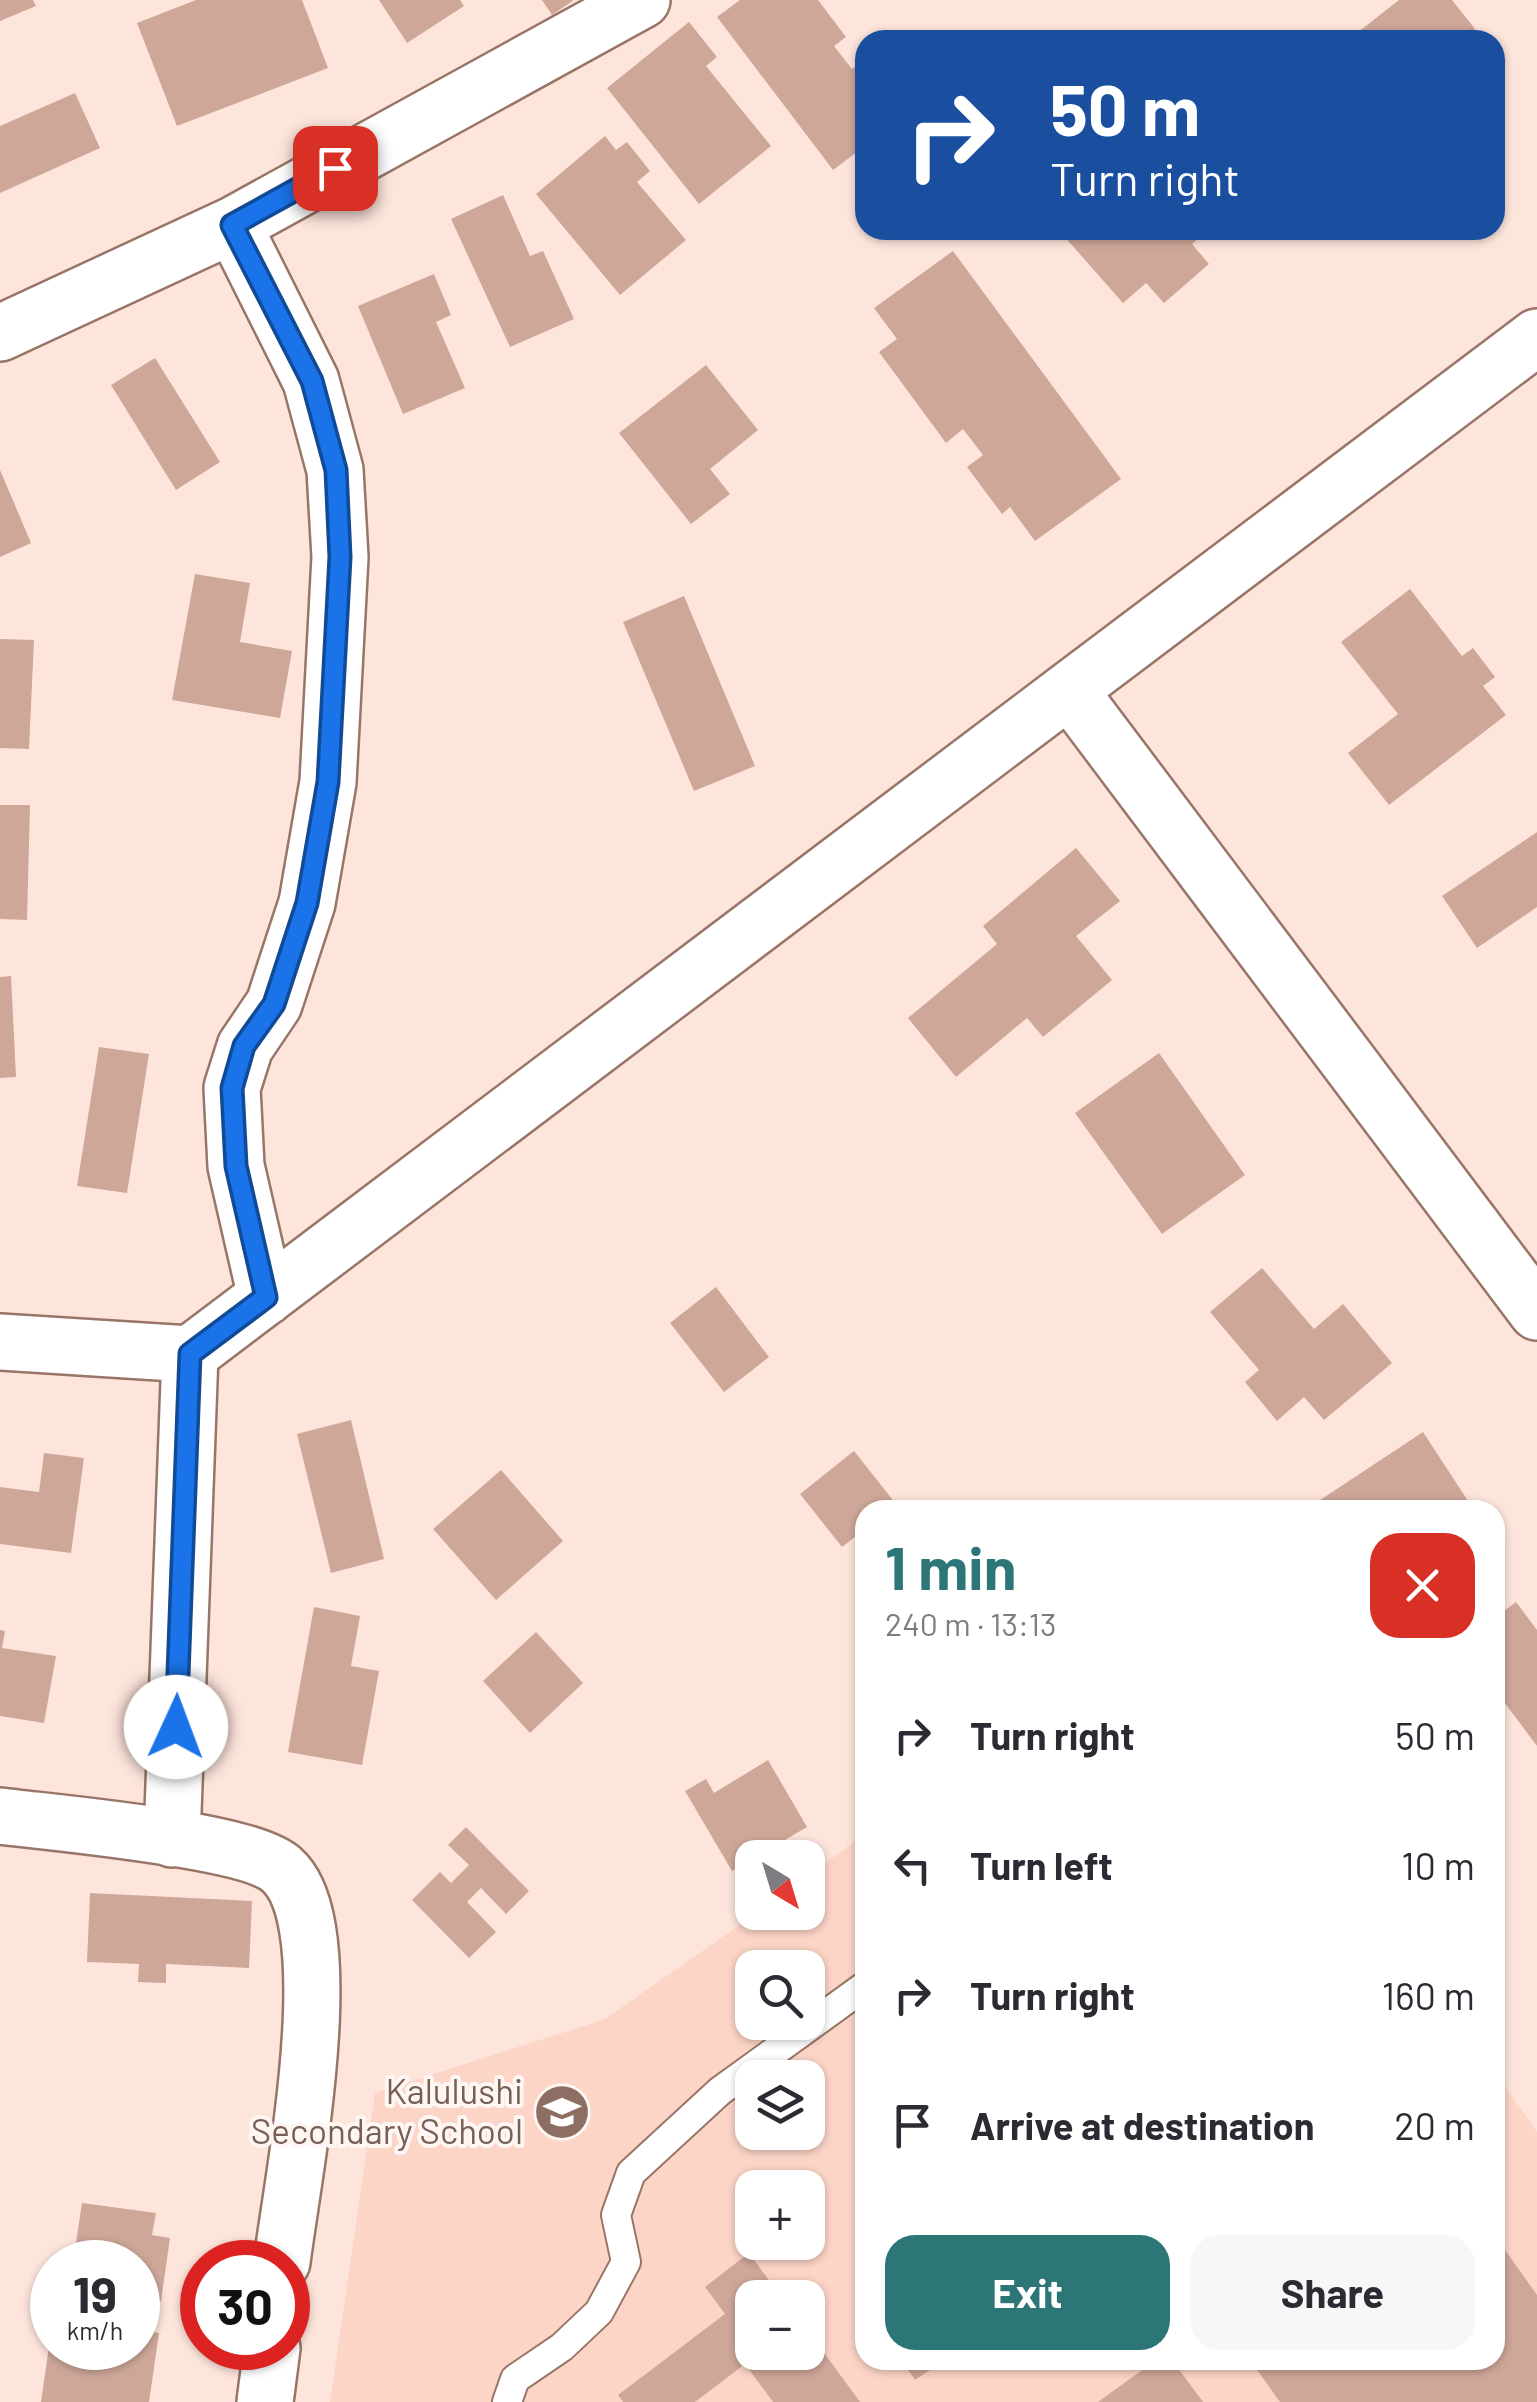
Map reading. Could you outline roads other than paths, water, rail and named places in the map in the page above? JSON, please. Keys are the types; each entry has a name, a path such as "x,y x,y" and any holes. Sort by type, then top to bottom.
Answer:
{"street":[{"path":"0,333 232,225 642,0"},
{"path":"232,225 312,381 336,470 340,557 328,782 307,903 274,1004 244,1046 232,1088 236,1166 266,1297"},
{"path":"0,1342 190,1354 1537,337"},
{"path":"1069,690 1537,1312"},
{"path":"172,1838 190,1354"},
{"path":"0,1816 172,1838 256,1855 282,1870 308,1918 315,1986 285,2240"},
{"path":"265,2402 269,2370"}],"lane":[{"path":"506,2402 516,2380 562,2347 599,2312 626,2262 616,2215 630,2174 720,2091 855,1993"}],"place":[{"name":"Kalulushi Secondary School","path":"562,2112"}]}
